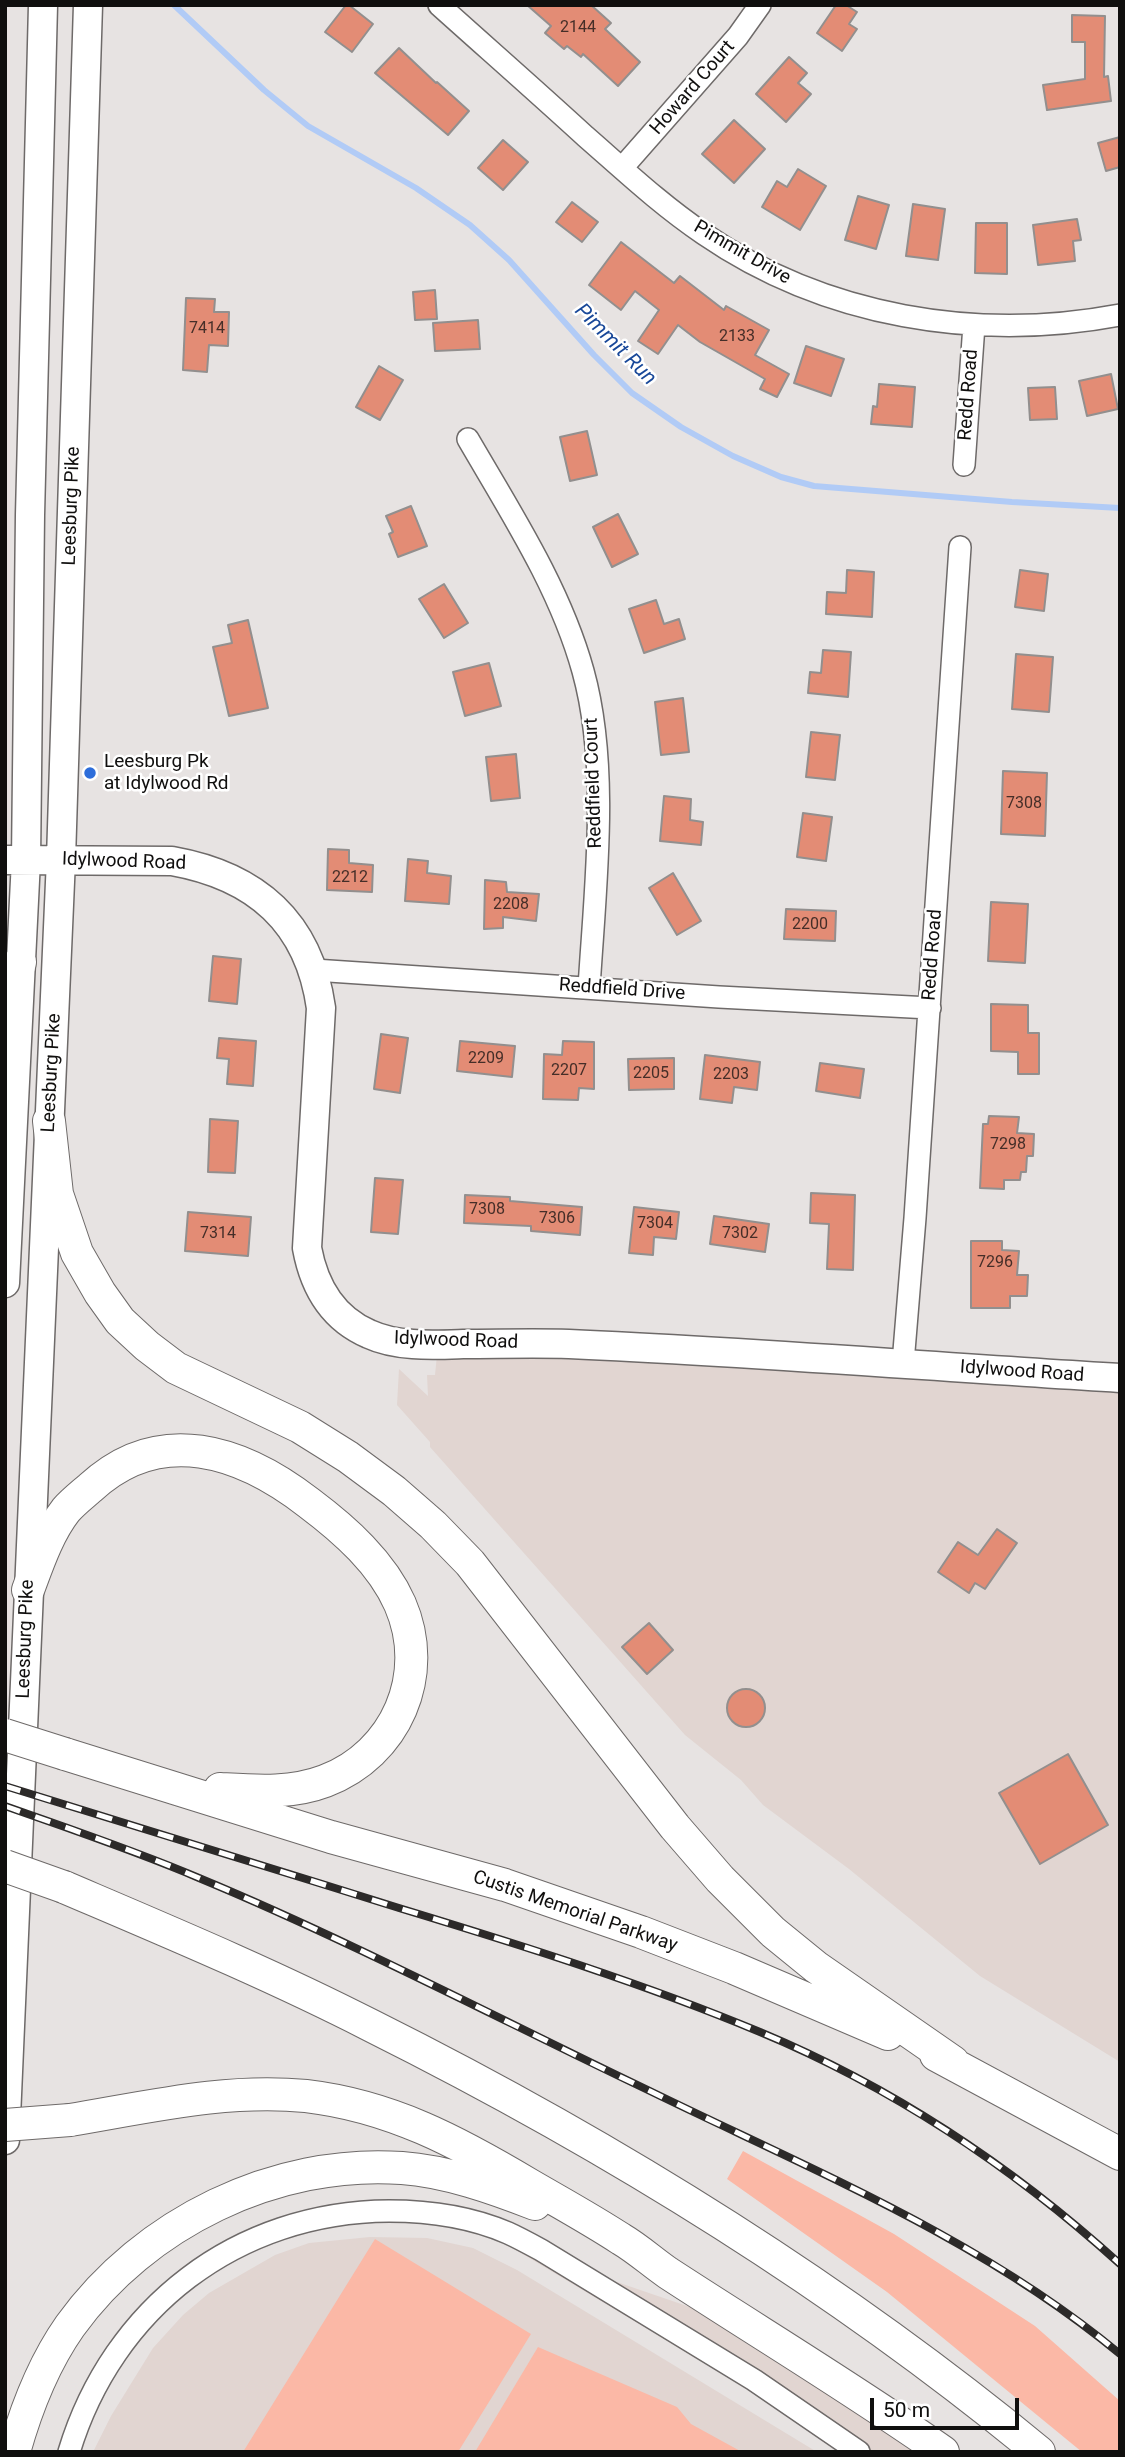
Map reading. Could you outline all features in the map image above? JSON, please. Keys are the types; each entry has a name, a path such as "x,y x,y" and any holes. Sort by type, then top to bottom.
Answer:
{"highway":[{"path":"5,1018 20,962"},
{"path":"49,1121 57,1194 77,1253 120,1321 146,1346 176,1368 300,1427 348,1457 394,1491 433,1525 470,1563 675,1827 720,1879 773,1932 816,1967 953,2062"},
{"path":"28,1590 48,1540 67,1509 100,1478 123,1464 147,1455 172,1451 210,1453 254,1467 295,1492 334,1522 387,1580 409,1630 412,1659 410,1685 402,1710 389,1733 371,1753 348,1770 324,1782 295,1789 259,1791 168,1785"},
{"name":"Custis Memorial Parkway","path":"5,1735 331,1836 505,1885 641,1932 757,1977 953,2062 1120,2154"},
{"path":"5,1866 64,1887 209,1949 367,2023 472,2077 581,2138 795,2272 937,2371 1039,2452"},
{"path":"5,2125 70,2120 178,2101 246,2095 306,2096 368,2108 421,2126 466,2147 623,2239 667,2272 898,2420 943,2452"},
{"path":"14,2452 32,2399 58,2346 82,2310 112,2277 146,2248 183,2222 250,2191 294,2177 340,2168 362,2167 404,2168 449,2177 536,2204 618,2250 667,2272"},
{"path":"898,2420 933,2452"}],"main road":[{"name":"Leesburg Pike","path":"5,2140 61,859 88,5"},
{"name":"Leesburg Pike","path":"5,1283 20,962 15,860 30,514 42,9"},
{"name":"Idylwood Road","path":"15,860 172,861 199,866 224,874 246,887 290,926 314,970 321,1008 307,1248 311,1269 320,1290 333,1309 369,1334 389,1341 431,1345 549,1343 743,1352 1120,1378"}],"street":[{"name":"Pimmit Drive","path":"439,5 662,204 753,264 797,284 878,311 932,321 1032,326 1081,322 1120,315"},
{"name":"Howard Court","path":"622,168 731,45 760,5"},
{"name":"Redd Road","path":"964,465 974,325"},
{"name":"Reddfield Court","path":"468,439 548,581 583,671 592,710 598,831 589,988"},
{"name":"Redd Road","path":"903,1363 930,1008 960,547"},
{"name":"Reddfield Drive","path":"314,970 930,1008"},
{"path":"69,2452 86,2405 101,2374 152,2309 193,2275 251,2240 286,2227 321,2217 398,2211 433,2213 472,2221 508,2233 541,2250 754,2380 859,2452"}],"shaded area":[{"path":"438,1345 1120,1389 1120,2062 980,1976 849,1869 763,1805 741,1780 685,1735 430,1447 430,1442 397,1405 399,1369 428,1396 427,1375 435,1375"},
{"path":"743,2151 894,2234 1035,2326 1120,2401 1120,2452 1082,2452 887,2292 727,2179"},
{"path":"370,2237 427,2238 473,2248 517,2270 817,2452 93,2452 111,2416 153,2348 183,2315 209,2293 275,2255 309,2243"},
{"path":"375,2239 531,2334 458,2452 243,2452"},
{"path":"506,2244 792,2342 945,2452 844,2452 821,2433"},
{"path":"538,2347 677,2407 691,2424 742,2452 475,2452"}],"building":[{"path":"346,5 373,24 352,52 325,32"},
{"path":"527,5 591,5 611,23 605,29 640,62 618,86 583,54 581,57 567,46 564,49 545,33 551,26"},
{"path":"836,5 846,5 857,12 849,24 857,29 842,51 817,33"},
{"path":"1072,15 1105,16 1104,77 1108,76 1111,101 1047,110 1043,85 1085,79 1085,42 1072,42"},
{"path":"399,48 469,111 448,135 375,73"},
{"path":"789,57 807,73 798,83 811,94 786,122 756,94"},
{"path":"734,120 765,149 734,183 702,154"},
{"path":"1120,137 1120,167 1106,171 1098,143"},
{"path":"503,140 528,162 503,190 478,168"},
{"path":"798,169 826,186 800,230 762,207 777,181 787,187"},
{"path":"858,196 889,205 876,249 845,240"},
{"path":"572,202 598,222 582,242 556,222"},
{"path":"913,204 945,209 938,260 906,256"},
{"path":"1077,219 1081,240 1073,241 1075,261 1038,265 1033,225"},
{"path":"976,223 1007,223 1007,274 975,273"},
{"path":"621,242 674,283 680,276 724,310 726,306 769,330 755,355 789,374 777,397 760,389 765,379 700,342 678,325 658,354 638,341 659,310 635,291 621,310 589,285"},
{"path":"435,290 437,319 415,320 413,292"},
{"path":"186,298 215,299 214,312 229,312 228,346 209,345 207,372 183,370"},
{"path":"478,320 480,349 435,351 433,323"},
{"path":"806,346 844,359 831,396 794,383"},
{"path":"379,366 403,380 380,420 356,407"},
{"path":"1111,374 1118,409 1087,416 1079,381"},
{"path":"879,384 915,387 912,427 871,424 873,406 877,407"},
{"path":"1055,387 1057,419 1030,420 1028,388"},
{"path":"587,431 597,475 570,481 560,437"},
{"path":"411,506 427,546 398,557 389,534 393,532 386,516"},
{"path":"618,514 638,554 612,567 593,527"},
{"path":"847,570 874,572 872,617 826,614 827,592 846,593"},
{"path":"1020,570 1048,574 1044,611 1015,607"},
{"path":"444,584 468,623 444,638 419,599"},
{"path":"656,600 664,624 679,619 685,639 644,653 629,609"},
{"path":"248,620 268,708 229,716 213,647 232,643 228,625"},
{"path":"823,650 851,652 848,697 808,693 810,672 821,673"},
{"path":"1016,654 1053,657 1049,712 1012,709"},
{"path":"489,663 501,706 465,716 453,672"},
{"path":"683,698 689,752 661,755 655,702"},
{"path":"811,732 840,735 835,780 806,777"},
{"path":"516,754 520,798 491,801 486,757"},
{"path":"1003,771 1047,773 1045,836 1001,834"},
{"path":"664,796 691,799 690,820 703,822 701,845 660,841"},
{"path":"803,813 832,817 826,861 797,857"},
{"path":"328,849 349,850 349,863 373,865 372,892 327,890"},
{"path":"408,859 428,861 427,873 451,876 449,904 405,901"},
{"path":"673,873 701,921 677,935 649,888"},
{"path":"485,880 506,882 507,892 539,894 536,921 503,917 503,928 484,929"},
{"path":"991,902 1028,904 1025,963 988,961"},
{"path":"786,909 836,911 835,941 784,939"},
{"path":"213,956 241,959 237,1004 209,1001"},
{"path":"991,1004 1028,1005 1028,1033 1039,1033 1039,1074 1018,1074 1018,1052 991,1051"},
{"path":"381,1034 408,1038 400,1093 374,1089"},
{"path":"219,1038 256,1041 253,1086 227,1084 229,1059 217,1058"},
{"path":"460,1041 515,1046 512,1077 457,1071"},
{"path":"563,1041 594,1042 594,1089 579,1088 578,1100 543,1099 544,1054 562,1055"},
{"path":"705,1055 760,1062 757,1090 734,1087 732,1103 700,1099"},
{"path":"674,1058 674,1089 629,1090 628,1059"},
{"path":"820,1063 864,1069 860,1098 816,1091"},
{"path":"989,1116 1019,1117 1017,1133 1034,1134 1033,1156 1027,1156 1026,1172 1021,1172 1020,1180 1004,1180 1004,1189 980,1188 983,1124 988,1124"},
{"path":"210,1119 238,1121 235,1173 208,1172"},
{"path":"375,1178 403,1180 398,1234 371,1232"},
{"path":"811,1193 855,1195 853,1270 827,1269 829,1224 810,1223"},
{"path":"465,1195 510,1197 510,1201 582,1207 580,1235 531,1231 531,1226 464,1223"},
{"path":"634,1207 679,1212 676,1239 654,1237 653,1255 629,1253"},
{"path":"188,1212 251,1217 248,1256 185,1251"},
{"path":"714,1216 769,1224 765,1252 710,1244"},
{"path":"971,1241 1002,1241 1002,1250 1019,1251 1017,1275 1028,1275 1027,1296 1010,1296 1010,1308 971,1308"},
{"path":"997,1529 1017,1543 985,1589 975,1583 969,1593 938,1572 958,1542 978,1555"},
{"path":"649,1623 673,1650 647,1674 622,1647"},
{"path":"746,1689 760,1694 765,1708 760,1722 746,1727 732,1722 727,1708 732,1694"},
{"path":"1068,1754 1108,1825 1040,1864 999,1793"}],"waterway":[{"name":"Pimmit Run","path":"174,5 264,90 308,126 416,188 470,225 509,260 632,393 681,427 733,456 781,477 814,486 1120,508"}],"railway":[{"path":"5,1786 536,1951 671,1997 760,2032 857,2078 950,2133 1038,2195 1120,2264"},
{"path":"5,1806 103,1840 256,1903 370,1955 834,2179 953,2241 1011,2276 1067,2313 1120,2354"}],"place":[{"name":"Leesburg Pk at Idylwood Rd","path":"90,773"}]}
